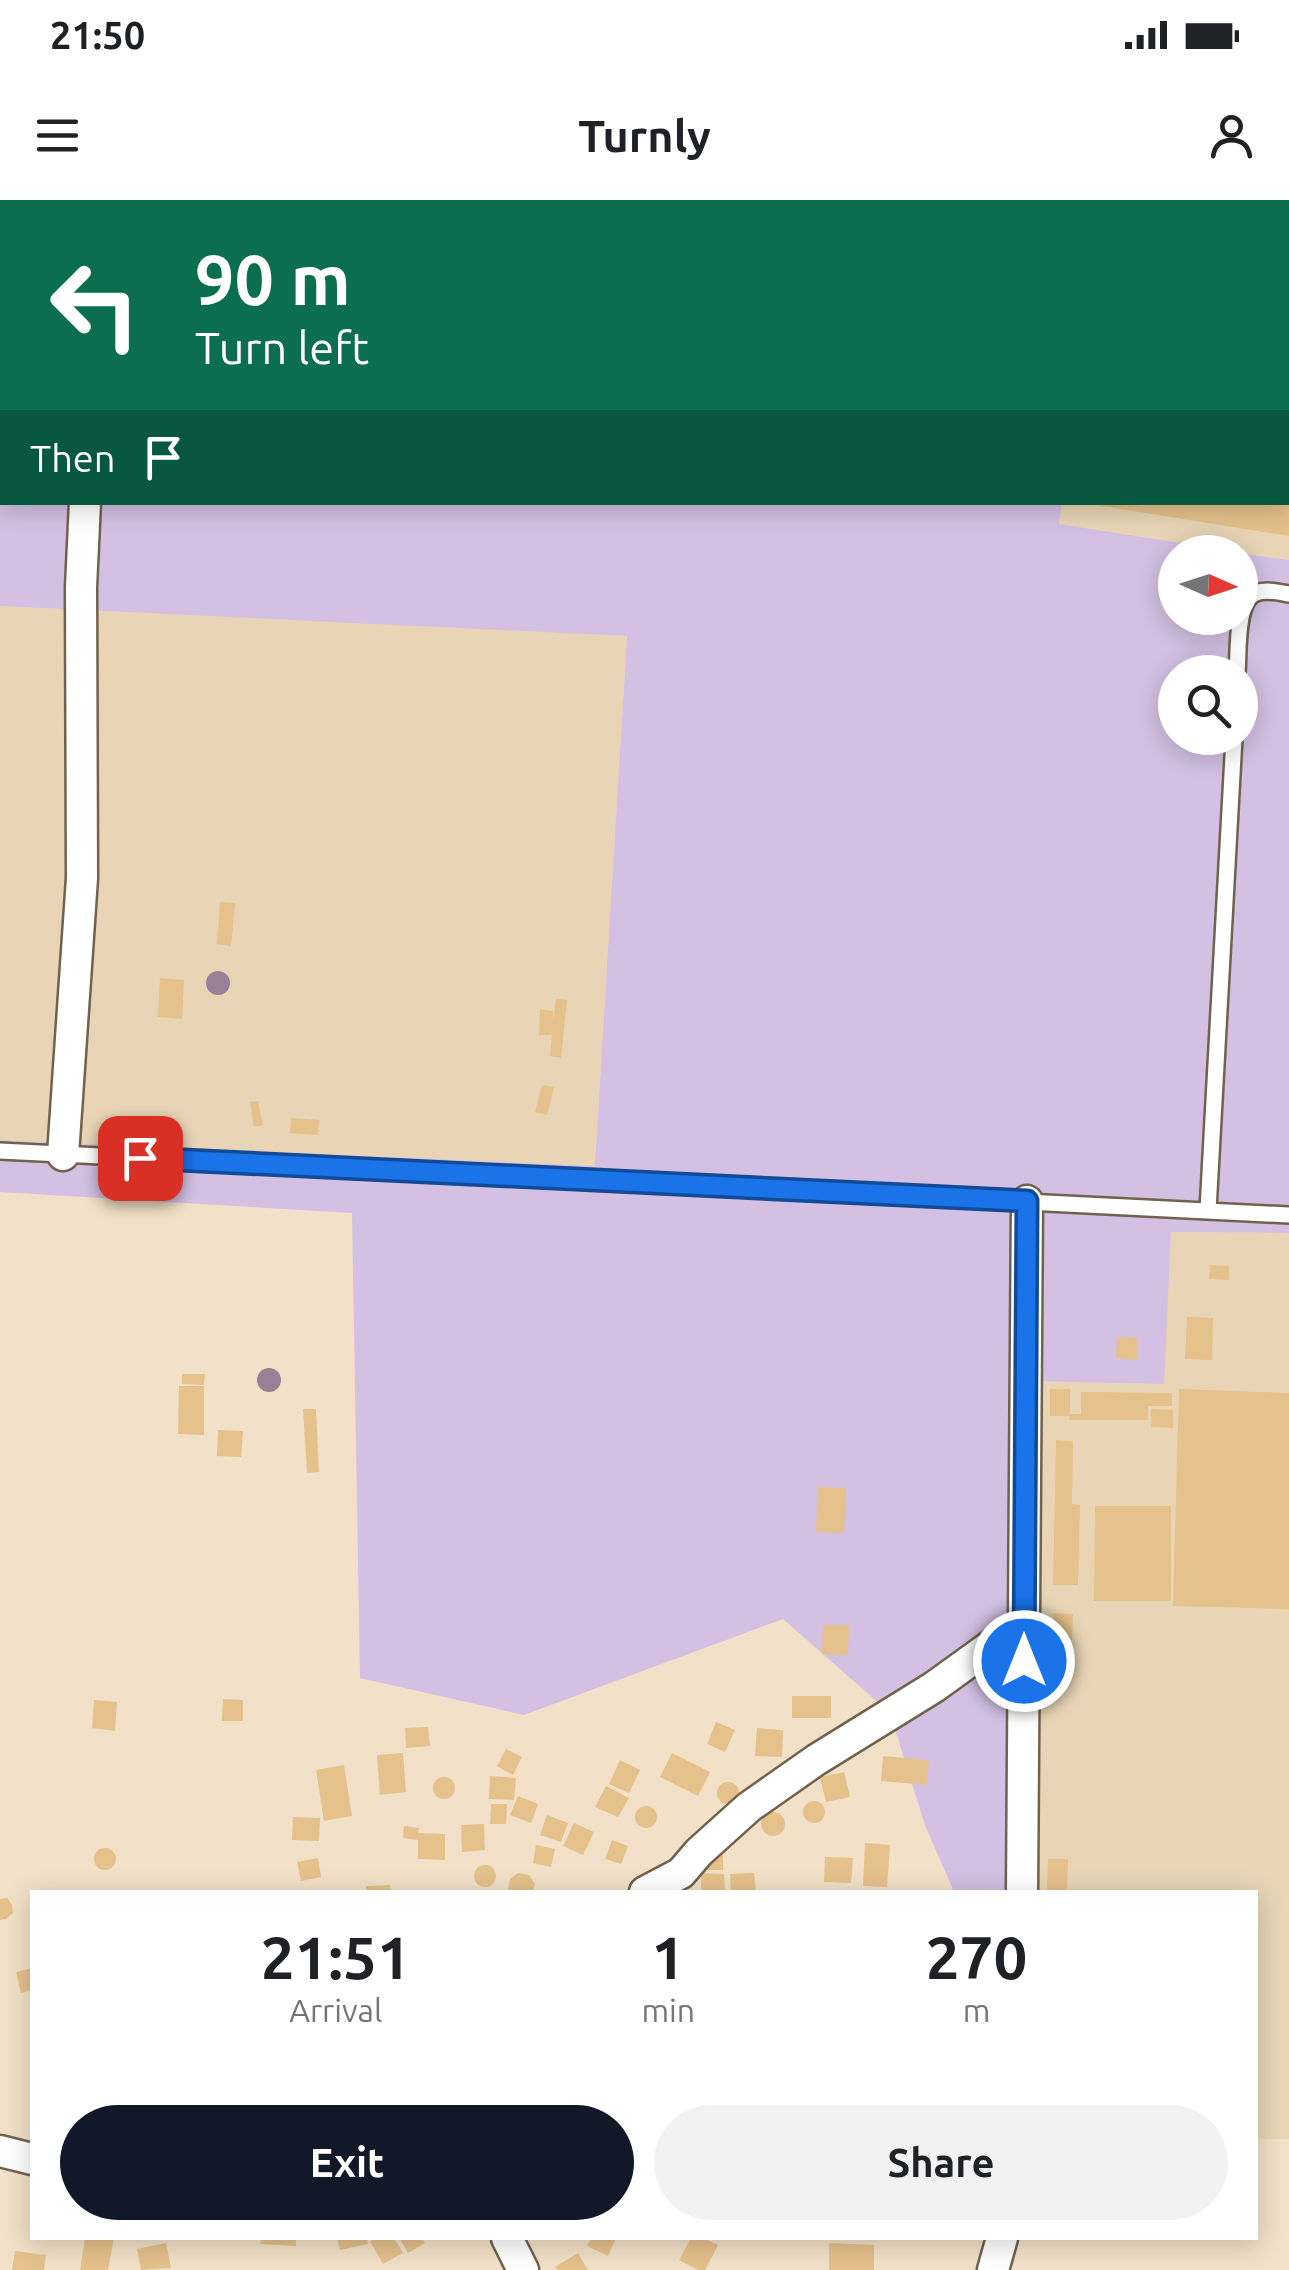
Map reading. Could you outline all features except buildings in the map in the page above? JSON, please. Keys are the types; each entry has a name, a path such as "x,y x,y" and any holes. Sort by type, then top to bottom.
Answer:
{"street":[{"path":"63,1154 82,878 81,587 85,505"},
{"path":"1022,1890 1027,1201"},
{"path":"649,1890 681,1873 749,1807 934,1687 1024,1622"},
{"path":"0,2151 30,2158"},
{"path":"508,2240 523,2270"},
{"path":"994,2270 1002,2240"}],"lane":[{"path":"1239,655 1240,616 1248,597 1260,590 1289,594"},
{"path":"1208,1210 1233,755"},
{"path":"0,1151 1289,1216"}],"shaded area":[{"path":"0,505 1062,505 1059,524 1158,539 1158,635 1258,635 1258,556 1289,560 1289,1233 1171,1232 1164,1384 1029,1381 1026,1890 953,1890 925,1825 890,1713 783,1619 524,1715 360,1678 352,1213 0,1192 0,1140 595,1166 627,636 0,606"},
{"path":"1062,505 1289,505 1289,560 1258,555 1258,535 1158,535 1158,539 1059,524"},
{"path":"0,606 627,635 596,1166 0,1140"},
{"path":"1171,1232 1289,1233 1289,2139 1258,2139 1258,1890 1026,1890 1029,1380"}],"route":[{"path":"140,1158 1027,1201 1024,1661"}]}
